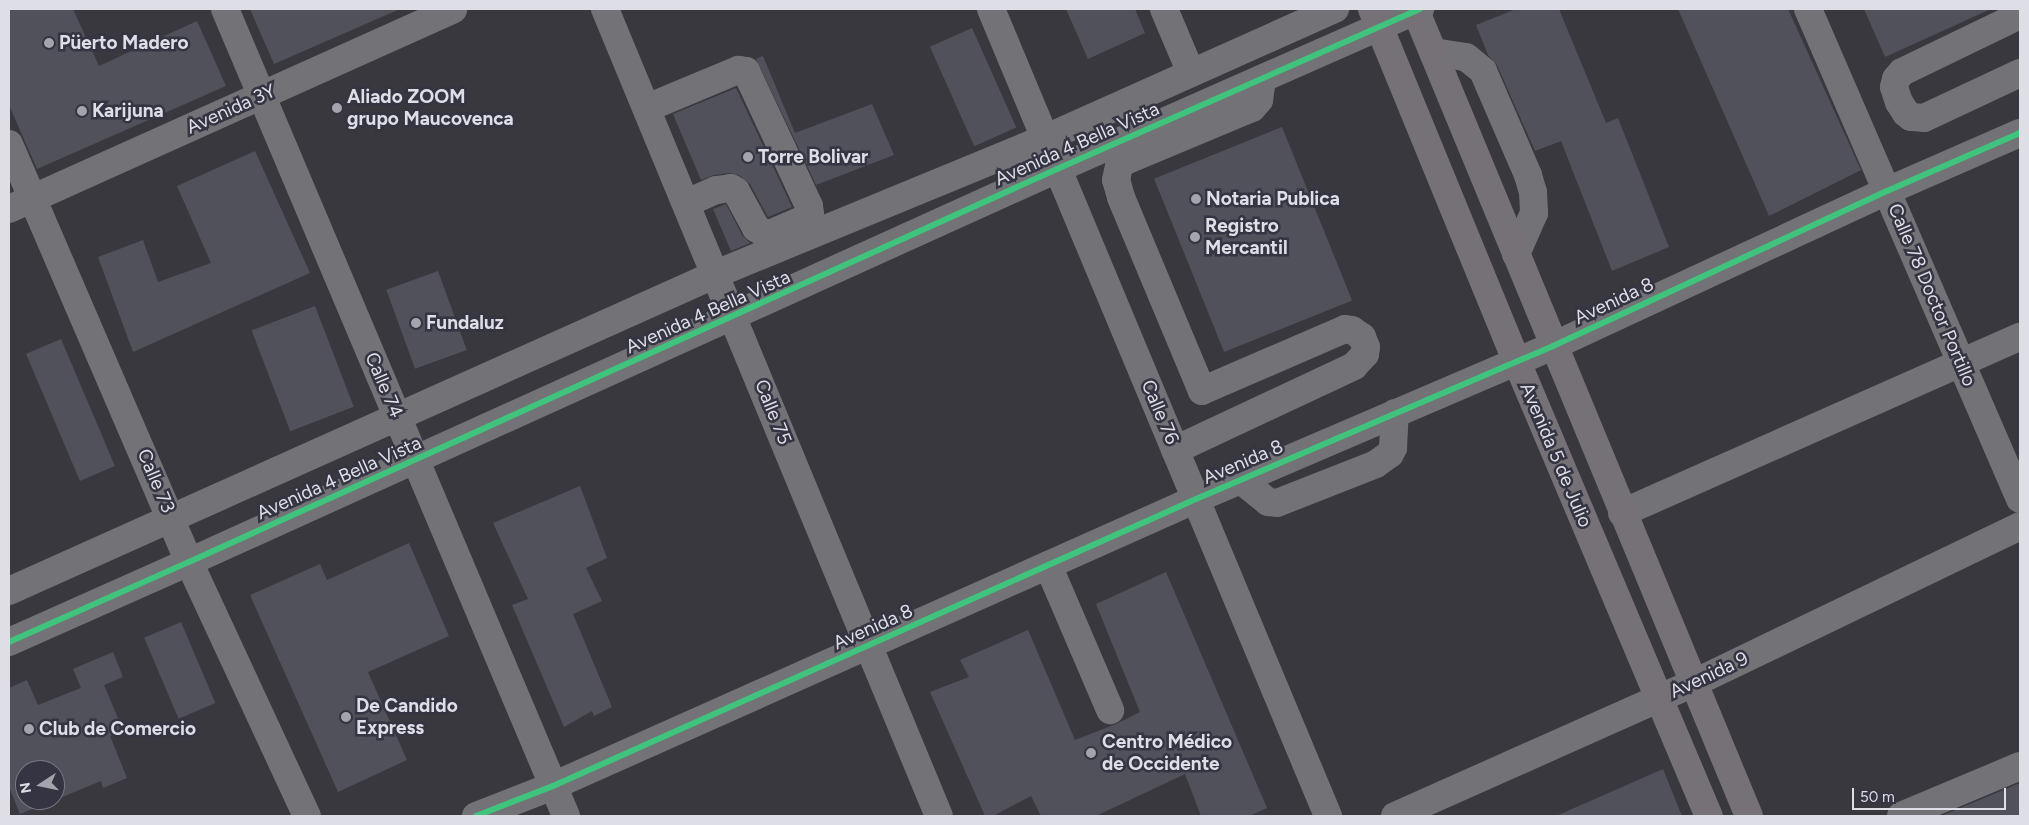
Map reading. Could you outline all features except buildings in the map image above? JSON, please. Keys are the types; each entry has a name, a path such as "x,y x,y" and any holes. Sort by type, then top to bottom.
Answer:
{"main road":[{"name":"Avenida 5 de Julio","path":"1417,9 1692,684 1749,816"},
{"name":"Avenida 5 de Julio","path":"1376,18 1516,362 1709,816"}],"street":[{"name":"Calle 74","path":"225,9 398,417 414,461 566,816"},
{"name":"Avenida 3Y","path":"21,203 453,9"},
{"name":"Calle 75","path":"606,9 734,317 867,646 939,816"},
{"name":"Calle 76","path":"991,9 1328,816"},
{"path":"1164,9 1192,73"},
{"name":"Avenida 4 Bella Vista","path":"9,591 716,274 1044,139 1335,9"},
{"name":"Avenida 4 Bella Vista","path":"9,642 734,317 1057,169 1262,79 1376,18 1417,9"},
{"name":"Calle 78 Doctor Portillo","path":"1808,9 2020,499"},
{"path":"2017,16 1902,72 1896,79 1894,87 1899,102 1906,113 1911,117 1924,118 2020,73"},
{"path":"1433,52 1466,57 1482,71 1524,167 1535,204 1532,221 1516,254"},
{"path":"647,108 738,70 746,71 809,206 810,214 807,218 767,234 756,228 736,191 731,188 716,190 687,203"},
{"path":"1220,428 1202,391 1121,197 1116,180 1119,166 1125,161 1252,108 1259,100 1262,79"},
{"name":"Avenida 8","path":"476,816 553,786 1196,499 1553,346 1887,191 2020,133"},
{"name":"Calle 73","path":"9,144 21,203 172,518 189,562 308,816"},
{"path":"1175,450 1354,366 1365,354 1364,342 1352,330 1338,330 1202,391"},
{"path":"1622,513 2020,338"},
{"path":"1241,480 1268,502 1278,503 1376,464 1390,454 1393,448 1395,413"},
{"name":"Avenida 9","path":"1395,816 1692,684 2020,526"},
{"path":"1048,565 1110,710"},
{"path":"1901,816 2020,766"}],"cycle path":[{"path":"9,642 1057,169 1420,9"},
{"path":"476,816 553,786 1196,499 1553,346 1887,191 2020,133"}],"place":[{"name":"Püerto Madero","path":"49,43"},
{"name":"Aliado ZOOM grupo Maucovenca","path":"337,108"},
{"name":"Karijuna","path":"82,111"},
{"name":"Torre Bolivar","path":"748,157"},
{"name":"Notaria Publica","path":"1196,199"},
{"name":"Registro Mercantil","path":"1195,237"},
{"name":"Fundaluz","path":"416,323"},
{"name":"De Candido Express","path":"346,717"},
{"name":"Club de Comercio","path":"29,729"},
{"name":"Centro Médico de Occidente","path":"1091,753"}]}
